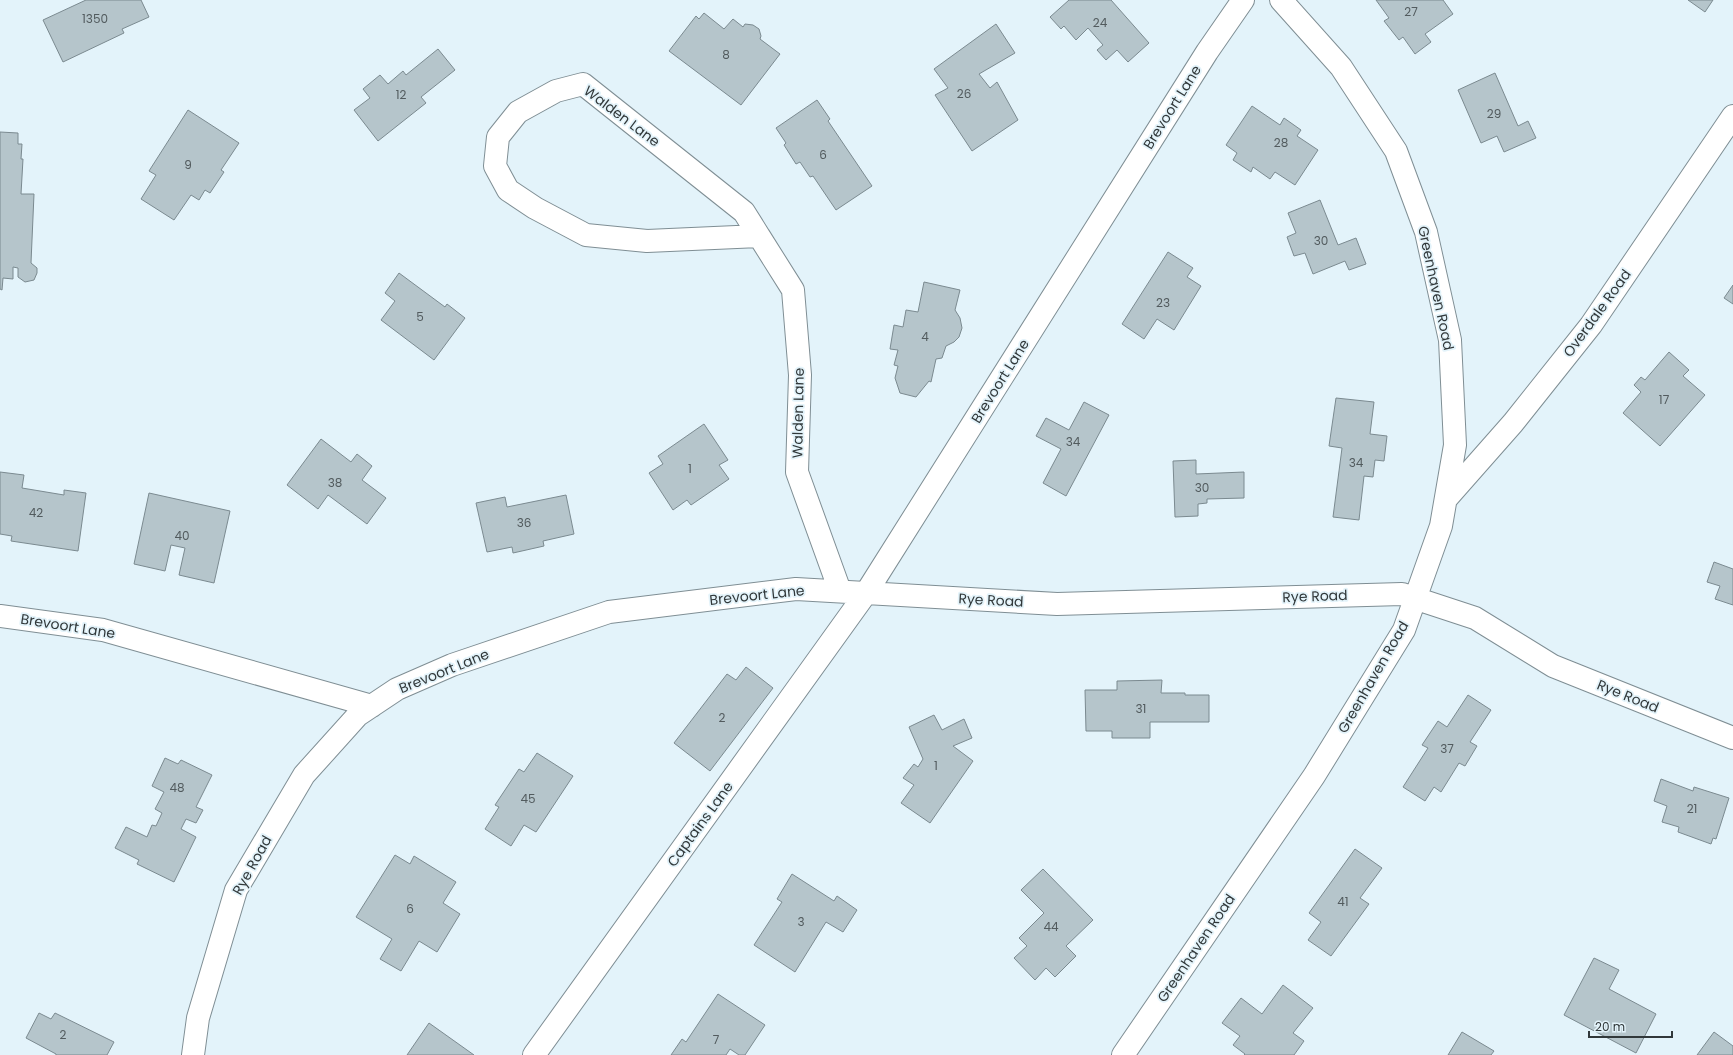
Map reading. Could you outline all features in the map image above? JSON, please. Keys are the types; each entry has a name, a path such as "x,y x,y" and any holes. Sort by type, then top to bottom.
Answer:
{"street":[{"name":"Brevoort Lane","path":"0,616 103,630 372,706 397,689 452,664 609,612 796,589 866,593 1207,52 1243,0"},
{"name":"Greenhaven Road","path":"1123,1055 1314,776 1404,630 1441,526 1455,445 1450,340 1426,232 1396,151 1341,67 1281,0"},
{"name":"Walden Lane","path":"759,236 646,241 586,235 535,208 508,190 495,166 498,137 518,112 556,91 583,84 744,212 793,290 800,375 797,472 840,591"},
{"name":"Overdale Road","path":"1446,499 1513,423 1591,325 1733,116"},
{"name":"Rye Road","path":"866,593 1057,604 1402,594 1475,618 1553,666 1733,738"},
{"name":"Captains Lane","path":"534,1055 866,593"},
{"name":"Rye Road","path":"194,1055 198,1018 236,890 304,775 358,715 372,706"}],"building":[{"path":"86,0 141,0 149,17 122,29 124,33 63,62 43,20"},
{"path":"1069,0 1111,0 1149,43 1128,62 1117,50 1106,60 1097,50 1103,45 1088,28 1076,40 1064,26 1061,29 1050,17"},
{"path":"1376,0 1443,0 1453,14 1425,34 1431,42 1415,54 1403,37 1399,40 1384,21 1389,18"},
{"path":"1688,0 1713,0 1705,12"},
{"path":"704,13 724,29 733,19 743,27 745,24 753,25 759,29 761,36 760,39 780,54 741,105 669,51 696,16 699,19"},
{"path":"996,24 1015,53 979,74 990,88 997,82 1018,120 972,151 935,95 948,88 934,69"},
{"path":"438,49 455,70 421,97 426,103 378,141 354,110 370,98 363,89 380,75 388,84 403,71 406,75"},
{"path":"1495,73 1518,126 1528,121 1536,138 1504,152 1497,136 1481,143 1458,90"},
{"path":"817,100 830,119 828,121 872,186 836,210 813,176 810,177 800,162 796,164 784,145 786,143 776,128"},
{"path":"1252,106 1280,125 1284,118 1301,130 1297,136 1318,150 1295,185 1275,172 1270,179 1253,167 1251,172 1233,160 1237,153 1226,145"},
{"path":"188,110 239,143 221,170 224,172 210,193 205,190 199,200 191,195 174,220 141,199 156,175 149,171"},
{"path":"0,132 18,133 18,144 22,144 21,159 23,159 21,194 34,194 31,263 37,268 37,273 34,280 25,282 18,277 18,268 13,267 13,279 3,278 2,290 0,289"},
{"path":"1320,200 1338,245 1356,238 1366,264 1349,270 1345,261 1313,274 1305,253 1294,256 1287,237 1296,233 1288,213"},
{"path":"1168,252 1193,268 1187,277 1201,286 1174,330 1157,319 1144,339 1122,324"},
{"path":"399,273 445,307 447,304 465,318 434,360 381,320 395,301 385,293"},
{"path":"924,282 960,290 955,310 960,318 962,328 959,337 954,342 946,346 942,358 936,359 931,382 929,381 916,397 900,393 895,378 898,366 894,365 898,350 890,349 894,325 903,327 906,310 918,312"},
{"path":"1733,285 1733,304 1724,298"},
{"path":"1669,352 1689,370 1683,376 1705,395 1660,446 1623,413 1641,392 1634,385 1641,377 1645,380"},
{"path":"1336,398 1374,402 1370,434 1387,436 1384,461 1375,460 1373,477 1364,476 1359,520 1333,517 1342,448 1329,446"},
{"path":"1084,402 1109,415 1066,496 1043,483 1061,449 1036,436 1046,418 1069,430"},
{"path":"704,424 728,460 719,465 729,479 691,505 687,500 673,510 649,473 663,464 658,456"},
{"path":"321,439 351,462 357,454 372,466 362,480 386,498 367,524 328,495 318,509 287,485"},
{"path":"1196,460 1196,474 1244,472 1244,498 1207,499 1207,503 1198,504 1198,516 1175,517 1173,461"},
{"path":"0,472 24,475 22,488 64,495 64,490 86,493 78,551 11,541 12,536 0,534"},
{"path":"149,493 230,511 214,583 179,575 185,548 171,545 165,571 134,564"},
{"path":"566,495 574,534 543,541 544,546 513,553 512,547 487,552 476,503 505,497 507,507"},
{"path":"1714,562 1733,569 1733,605 1715,599 1720,586 1707,582"},
{"path":"746,667 773,688 710,771 674,743 727,674 736,680"},
{"path":"1162,680 1161,693 1209,695 1209,722 1150,722 1150,738 1112,738 1112,731 1086,731 1085,690 1117,690 1117,681"},
{"path":"1468,695 1491,710 1470,742 1477,746 1465,766 1459,763 1441,792 1434,787 1425,801 1403,787 1428,748 1422,745 1438,721 1447,727"},
{"path":"934,715 942,730 964,719 972,738 953,746 973,761 930,823 901,803 914,785 903,778 914,764 918,767 923,759 909,727"},
{"path":"537,753 573,776 536,832 524,825 511,846 485,829 499,807 495,805 519,769 524,772"},
{"path":"165,758 178,764 181,760 212,775 196,807 203,810 196,823 186,819 181,829 196,837 174,882 137,864 139,860 115,848 126,827 147,837 152,825 156,826 162,813 155,809 164,792 152,786"},
{"path":"1661,779 1693,791 1694,787 1729,798 1716,839 1713,838 1711,844 1678,832 1679,827 1662,822 1667,806 1654,801"},
{"path":"1355,849 1382,868 1360,898 1369,904 1331,956 1308,940 1321,922 1309,913"},
{"path":"395,855 410,864 414,856 456,882 443,903 460,914 437,952 419,941 401,971 380,959 392,939 356,917"},
{"path":"1043,869 1093,920 1066,946 1076,956 1055,977 1046,968 1035,980 1014,958 1027,946 1019,938 1044,913 1021,890"},
{"path":"792,874 834,901 837,896 857,910 843,932 826,922 795,972 754,945 782,902 777,899"},
{"path":"1594,958 1619,970 1609,989 1656,1014 1636,1053 1564,1015"},
{"path":"1283,985 1313,1008 1293,1033 1304,1041 1294,1055 1244,1055 1245,1054 1233,1045 1240,1036 1222,1023 1241,998 1262,1014"},
{"path":"718,994 765,1025 745,1055 739,1055 730,1049 726,1055 671,1055 682,1039 686,1042"},
{"path":"39,1013 51,1019 55,1013 114,1042 107,1055 56,1055 26,1038"},
{"path":"429,1023 474,1055 407,1055"},
{"path":"1462,1032 1494,1051 1491,1055 1448,1055"},
{"path":"1714,1032 1733,1046 1733,1055 1697,1055"}]}
